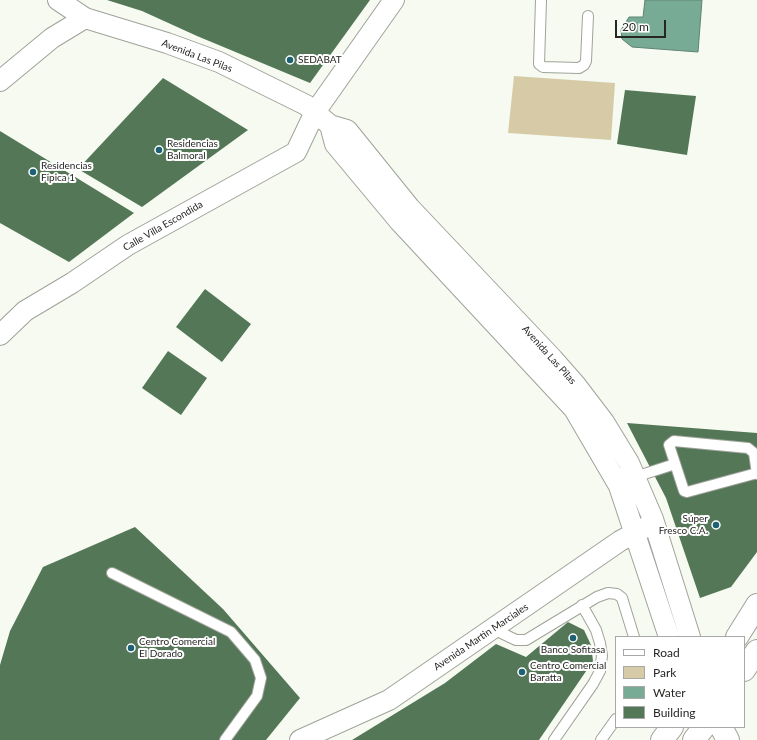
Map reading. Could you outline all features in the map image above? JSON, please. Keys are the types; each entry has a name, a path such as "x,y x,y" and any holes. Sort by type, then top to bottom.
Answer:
{"street":[{"name":"Avenida Las Pilas","path":"58,0 85,18 167,43 219,62 306,105 330,125 347,130 410,208 575,384 604,422 629,462 654,522 690,636"},
{"name":"Calle Villa Escondida","path":"0,335 25,311 72,283 128,245 296,152 315,112 394,0"},
{"path":"0,81 52,38 85,18"},
{"name":"Avenida Las Pilas","path":"330,125 335,144 400,222 574,409 619,486 669,636"},
{"name":"Avenida Martin Marciales","path":"300,740 389,700 635,532 654,522"},
{"path":"737,636 757,605"},
{"path":"745,669 757,651"},
{"path":"662,740 671,728"},
{"path":"705,732 728,740"}],"lane":[{"path":"541,0 539,64 543,67 579,68 584,65 586,61 588,16"},
{"path":"674,441 748,448 754,453 757,473 687,492 684,491 669,445 674,441"},
{"path":"635,477 675,464"},
{"path":"112,573 231,632 255,660 261,678 257,696 225,740"},
{"path":"493,629 516,640 526,640 582,605 608,593 617,594 622,598 626,605 634,636"},
{"path":"554,740 593,684 600,671 602,656 600,643 596,630 582,605"},
{"path":"601,740 615,720"}],"green space":[{"path":"514,76 615,83 611,140 508,133"}],"water":[{"path":"645,0 702,0 698,52 632,47 622,39 621,30 629,17 643,17"}],"building":[{"name":"SEDABAT","path":"107,0 370,0 310,83 197,36 142,11"},
{"name":"Residencias Balmoral","path":"163,78 248,130 142,207 78,169"},
{"path":"625,90 696,96 687,155 617,144"},
{"name":"Residencias Fipica 1","path":"0,131 134,213 69,262 0,223"},
{"path":"205,289 251,324 222,362 176,327"},
{"path":"168,351 207,378 181,415 142,388"},
{"name":"Súper Fresco C.A.","path":"627,423 757,433 757,552 731,587 700,598 666,498"},
{"name":"Centro Comercial El Dorado","path":"135,527 223,609 300,698 266,740 0,740 0,665 10,631 43,567"},
{"name":"Centro Comercial Baratta","path":"568,622 584,630 591,645 593,661 539,740 352,740 445,683 496,644 526,657"}],"place":[{"name":"SEDABAT","path":"290,60"},
{"name":"Residencias Balmoral","path":"159,150"},
{"name":"Residencias Fipica 1","path":"33,172"},
{"name":"Súper Fresco C.A.","path":"716,525"},
{"name":"Banco Sofitasa","path":"573,638"},
{"name":"Centro Comercial El Dorado","path":"131,648"},
{"name":"Centro Comercial Baratta","path":"522,672"}]}
